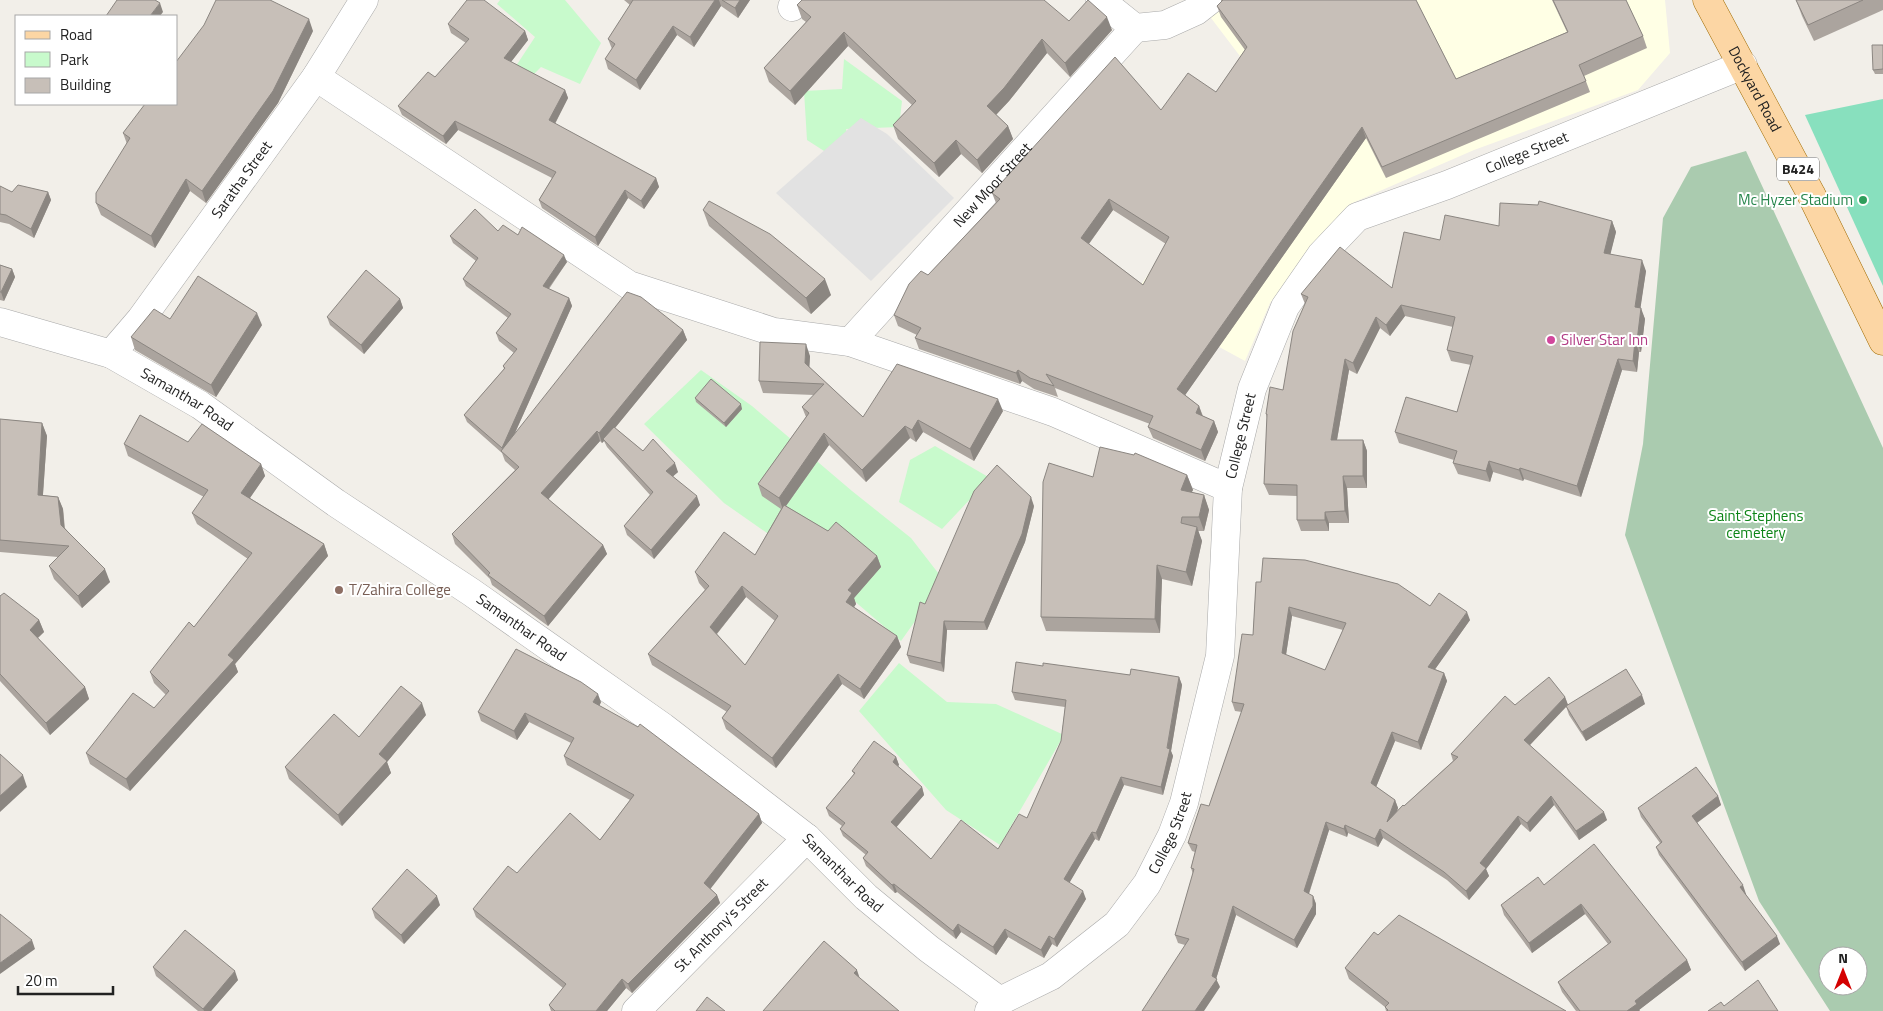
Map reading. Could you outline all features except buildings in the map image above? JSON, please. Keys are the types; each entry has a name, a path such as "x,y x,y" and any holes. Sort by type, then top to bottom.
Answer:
{"main road":[{"name":"Dockyard Road","path":"1707,0 1811,194 1883,341"}],"street":[{"name":"Saratha Street","path":"111,354 141,319 316,78 364,0"},
{"path":"1100,0 1135,28 1166,25 1196,11 1210,0"},
{"name":"New Moor Street","path":"850,342 1135,28"},
{"name":"College Street","path":"995,1006 1052,976 1116,924 1147,884 1172,835 1184,803 1220,656 1228,488 1252,389 1285,307 1321,255 1356,217 1447,185 1743,66"},
{"path":"316,78 629,285 774,332 850,342 1052,412 1228,488"},
{"name":"Samanthar Road","path":"0,322 111,354 200,405 336,503 479,597 663,726 807,838 866,896 995,1006"},
{"name":"St. Anthony's Street","path":"636,1011 807,838"}],"shaded area":[{"path":"1224,0 1665,0 1670,53 1638,90 1474,150 1350,204 1270,303 1245,361 1131,299 1271,97 1208,14"},
{"path":"861,118 887,134 954,198 871,281 776,193"}],"green space":[{"path":"500,0 565,0 601,43 580,84 541,67 526,82 514,69 535,37 497,4"},
{"path":"844,59 902,101 899,127 846,129 851,151 835,158 807,140 804,91 842,89"},
{"name":"Mc Hyzer Stadium","path":"1883,99 1883,286 1805,115"},
{"name":"Saint Stephens cemetery","path":"1746,151 1883,448 1883,1011 1830,1011 1820,996 1868,996 1868,946 1818,946 1818,992 1759,901 1625,535 1643,444 1663,218 1691,167"},
{"path":"701,370 752,406 852,491 911,538 966,609 930,600 901,641 810,563 724,503 644,424"},
{"path":"935,446 990,478 942,529 899,502 910,460"},
{"path":"899,663 947,702 996,704 1064,735 1000,845 946,810 859,711"}],"place":[{"name":"Mc Hyzer Stadium","path":"1863,200"},
{"name":"Silver Star Inn","path":"1551,340"},
{"name":"T/Zahira College","path":"339,590"}]}
